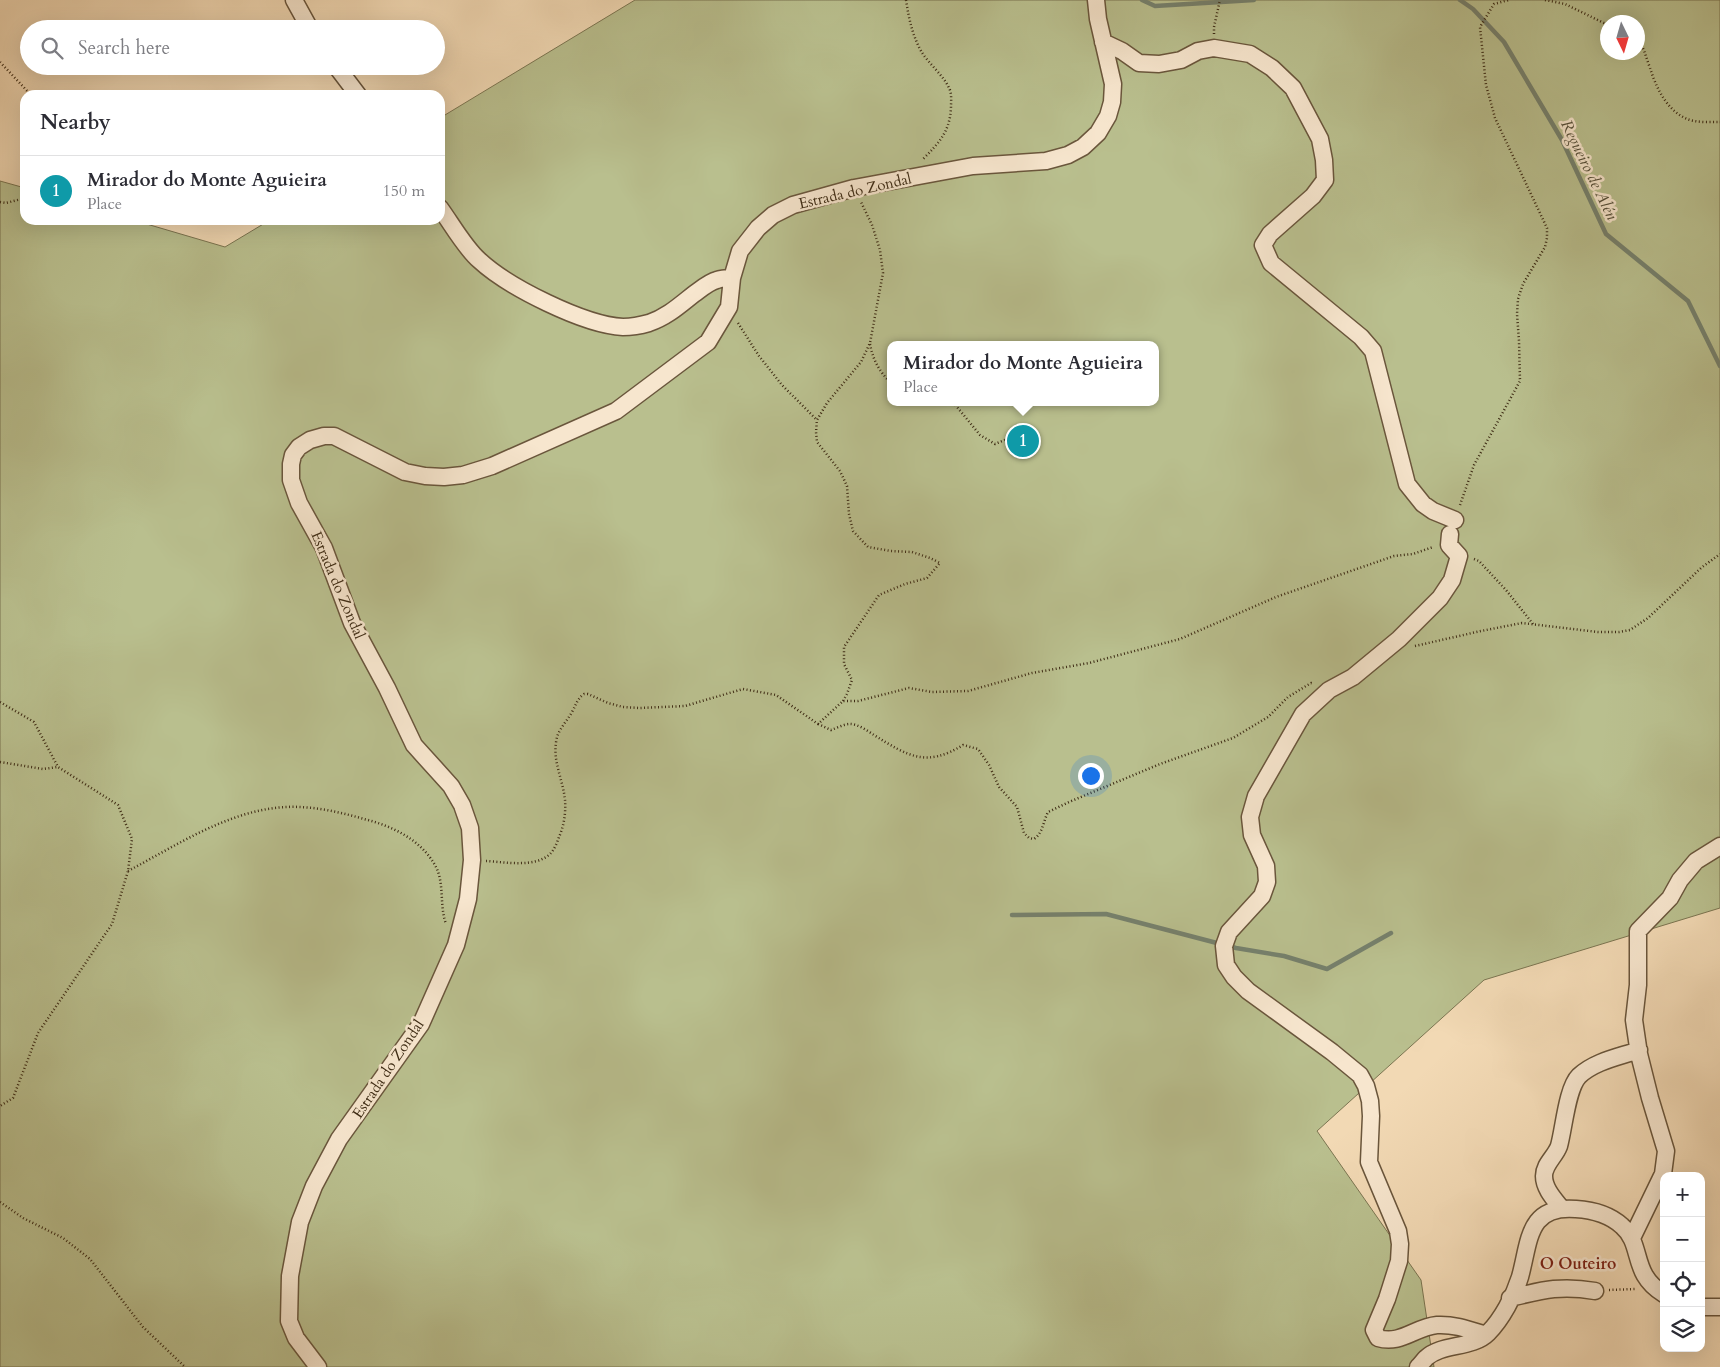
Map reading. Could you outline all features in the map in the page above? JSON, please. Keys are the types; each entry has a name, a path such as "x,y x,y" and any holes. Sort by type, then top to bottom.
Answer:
{"street":[{"path":"294,0 305,20"},
{"name":"Estrada do Zondal","path":"318,1367 296,1338 289,1321 290,1276 300,1222 314,1186 339,1139 421,1024 456,946 468,899 472,860 470,828 462,806 451,786 414,745 387,688 352,623 324,548 299,503 291,480 293,455 299,447 310,440 324,436 334,436 406,472 425,476 463,475 492,466 616,411 708,342 729,307 732,278 740,251 758,228 773,215 794,205 854,188 973,166 1046,161 1083,147 1098,133 1108,116 1112,102 1113,84 1098,19 1096,0"},
{"path":"1103,42 1122,51 1139,63 1159,64 1182,60 1198,51 1214,48 1250,54 1272,68 1293,88 1320,139 1324,160 1324,180 1313,196 1270,234 1263,246 1271,263 1361,337 1373,351 1407,484 1424,504 1433,510 1453,538 1452,580 1440,598 1399,639 1353,677 1329,690 1303,714 1256,796 1250,817 1252,835 1266,866 1267,882 1262,896 1229,932 1224,946 1226,965 1234,977 1248,991 1339,1058 1360,1075 1366,1086 1371,1116 1369,1162 1398,1231 1400,1244 1399,1261 1387,1299 1374,1330 1378,1338 1391,1340 1401,1338 1418,1330 1436,1325 1454,1325 1486,1335"},
{"path":"343,75 354,90"},
{"path":"445,215 477,258 494,274 546,302 602,324 624,327 648,323 667,315 703,287 716,280 732,278"},
{"path":"1632,1238 1663,1174 1666,1157 1666,1151 1650,1098 1634,1020 1638,985 1638,931 1670,898 1680,880 1696,861 1720,846"},
{"path":"1562,1210 1545,1183 1544,1170 1559,1146 1573,1087 1577,1078 1598,1064 1639,1050"},
{"path":"1418,1367 1426,1357 1474,1341 1486,1335 1505,1310 1519,1279 1533,1228 1548,1211 1588,1210 1610,1218 1622,1226 1632,1238 1643,1274 1659,1292"},
{"path":"1510,1298 1566,1287 1595,1290"},
{"path":"1705,1307 1720,1307"}],"path":[{"path":"904,178 939,141 947,129 950,121 951,97 949,87 930,64 909,25 906,0"},
{"path":"1214,48 1214,26 1220,0"},
{"path":"843,701 858,701 909,688 932,692 968,691 1032,673 1098,661 1180,639 1276,597 1394,556 1414,554 1443,545 1453,538 1474,464 1520,382 1520,341 1516,314 1518,299 1523,284 1539,258 1547,238 1547,228 1495,118 1486,85 1480,28 1494,4 1509,0"},
{"path":"1545,0 1565,4 1600,21"},
{"path":"1645,53 1668,106 1686,119 1700,122 1720,122"},
{"path":"0,62 25,90"},
{"path":"818,724 843,701 847,694 852,680 844,664 844,647 879,595 904,584 927,578 940,563 912,552 891,552 868,547 853,531 849,514 847,486 840,471 817,442 817,420 827,403 861,362 870,343 883,274 880,250 872,225 854,188"},
{"path":"0,202 20,200"},
{"path":"729,307 759,356 782,385 817,420"},
{"path":"870,343 872,358 887,379"},
{"path":"956,406 980,435 994,444 1026,431"},
{"path":"1453,538 1469,556 1479,561 1506,590 1533,624"},
{"path":"1413,646 1503,626 1522,624 1598,632 1630,630 1648,618 1701,568 1720,554"},
{"path":"472,860 524,862 539,860 550,854 562,832 565,816 565,799 555,754 557,738 576,701 584,694 623,707 640,708 685,706 743,689 776,694 818,724 832,730 850,724 864,729 902,752 927,758 952,752 963,745 978,749 989,765 998,787 1017,807 1024,833 1029,838 1034,839 1042,832 1048,812 1160,764 1233,738 1268,717 1288,697 1310,684 1329,690"},
{"path":"0,702 34,722 58,767 118,805 132,838 128,871 112,924 38,1033 13,1098 0,1106"},
{"path":"0,762 43,769 58,767"},
{"path":"128,871 205,830 268,809 300,807 335,811 376,822 412,839 424,850 436,866 441,883 441,904 445,922 456,946"},
{"path":"0,1202 23,1218 63,1238 90,1259 143,1327 185,1367"},
{"path":"1595,1290 1659,1292"}],"green space":[{"path":"635,0 1720,0 1720,908 1484,980 1317,1131 1421,1280 1434,1367 0,1367 0,181 20,187 20,225 150,225 225,247 262,225 445,225 445,115"}],"waterway":[{"name":"Regueiro de Alén","path":"1142,0 1155,6 1254,0"},
{"name":"Regueiro de Alén","path":"1460,0 1473,9 1504,42 1562,140 1606,234 1688,301 1720,366"},
{"path":"1012,915 1106,914 1236,948 1284,956 1327,969 1391,933"}],"place":[{"name":"Mirador do Monte Aguieira","path":"1023,441"}],"district":[{"name":"O Outeiro","path":"1578,1264"}]}
